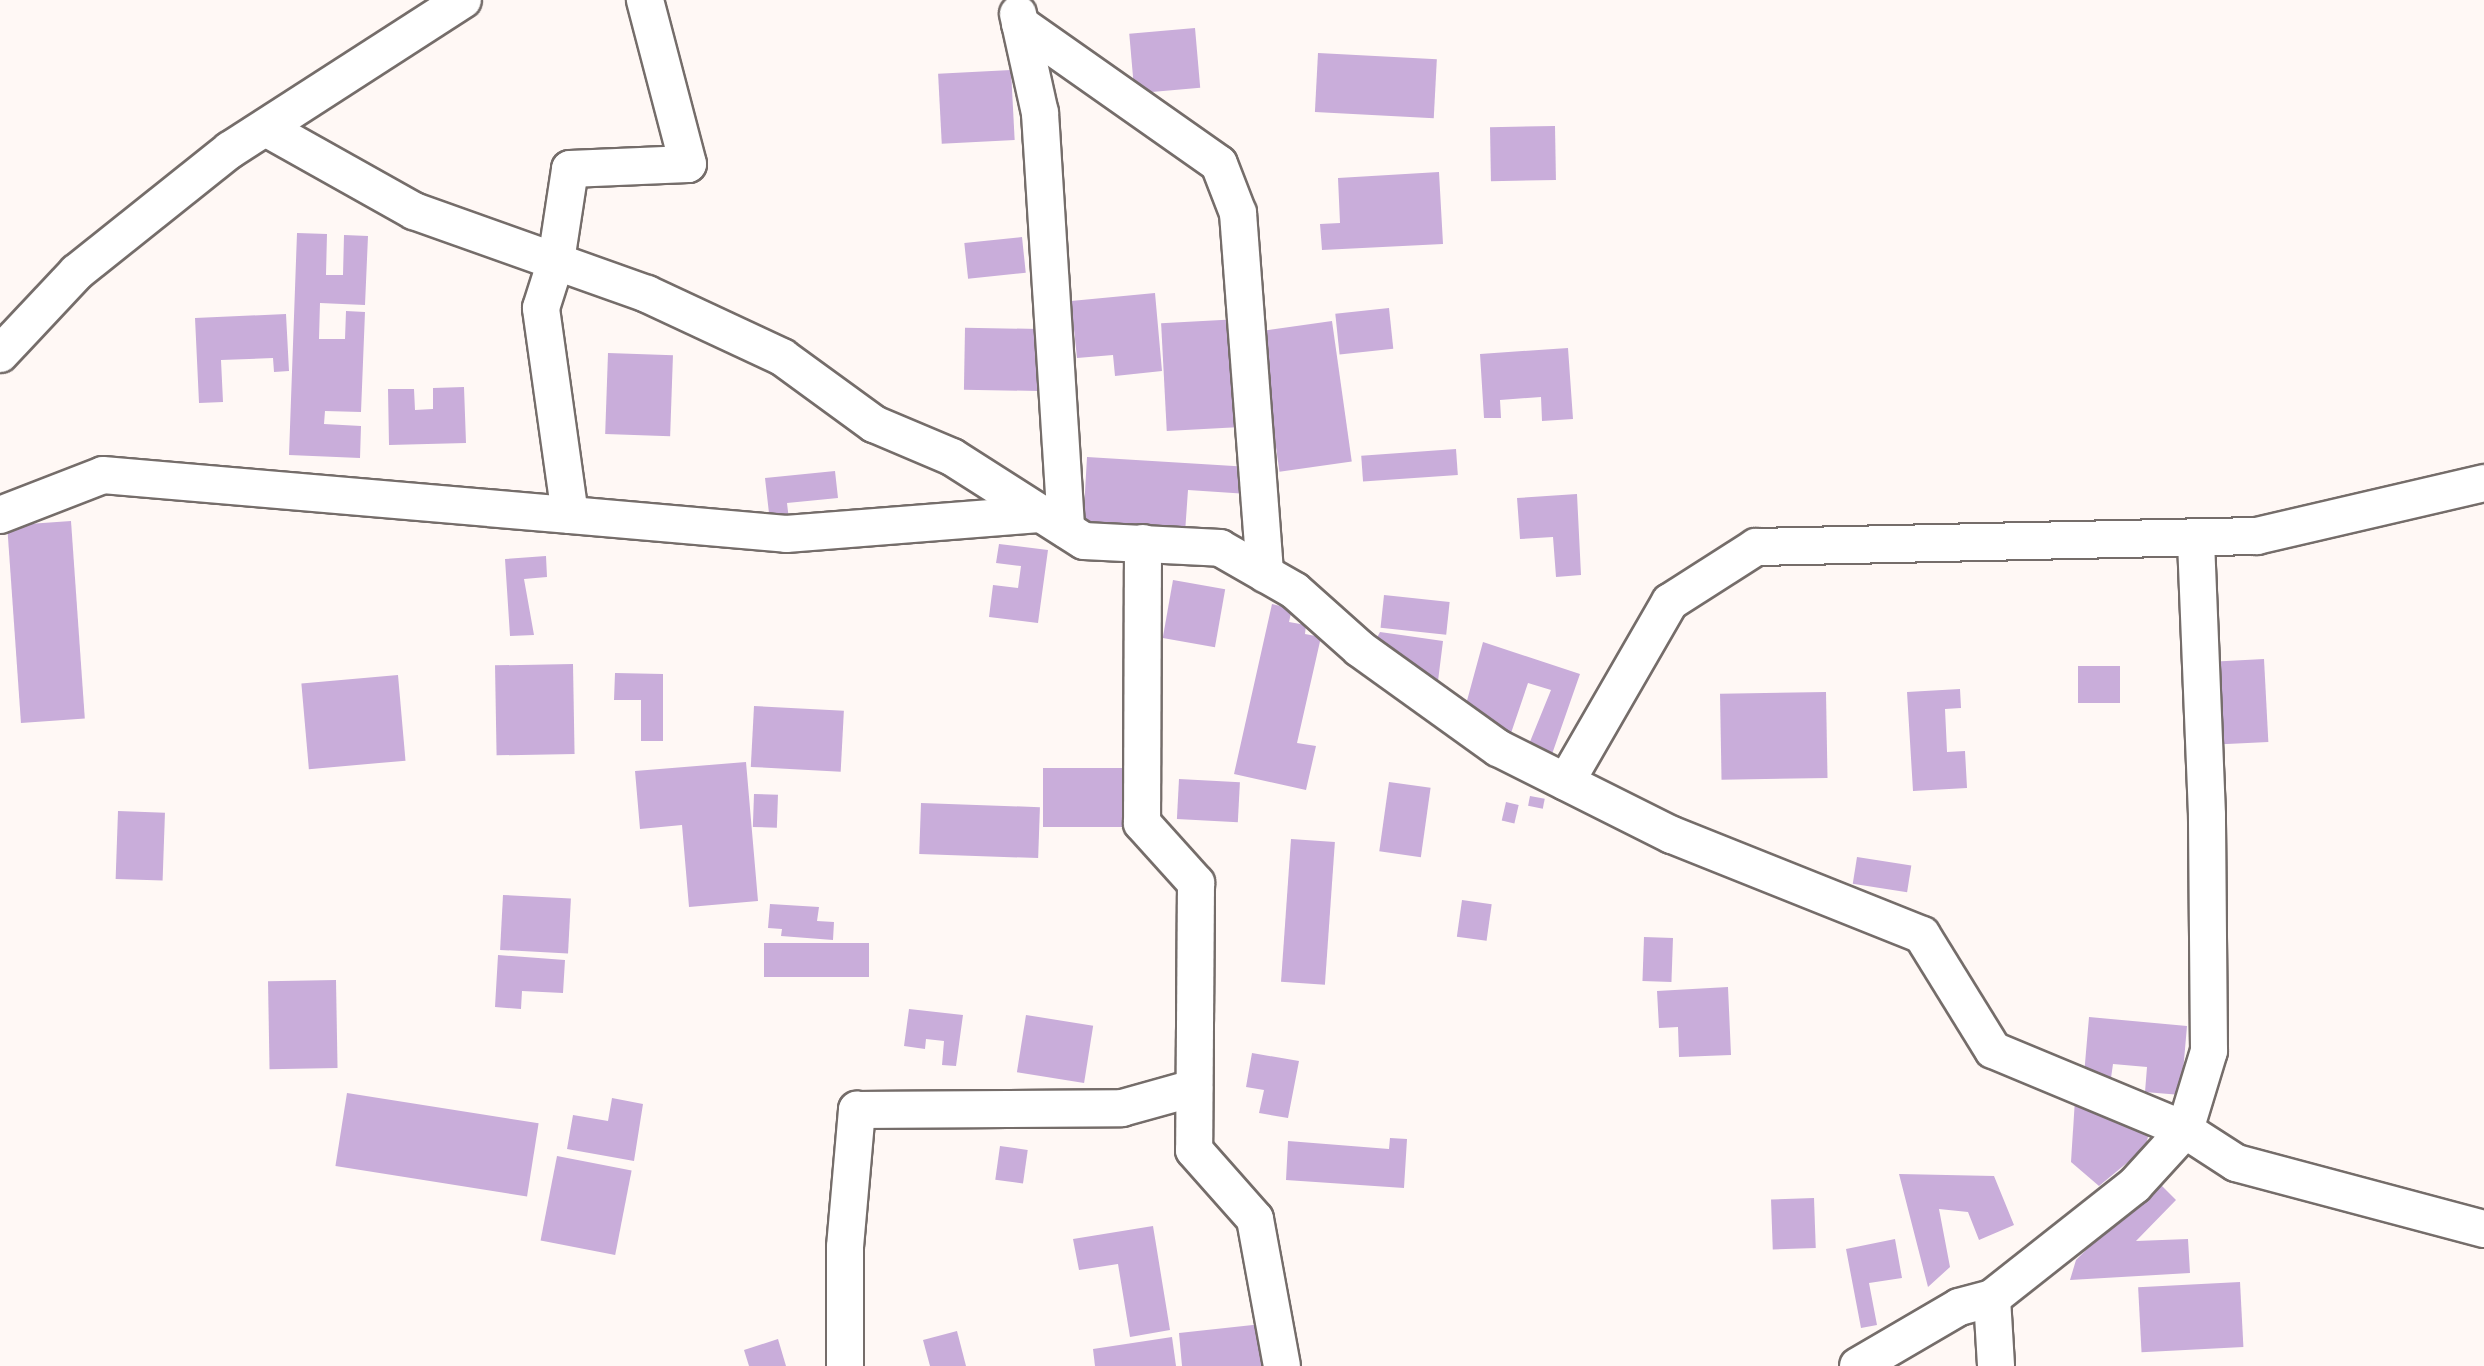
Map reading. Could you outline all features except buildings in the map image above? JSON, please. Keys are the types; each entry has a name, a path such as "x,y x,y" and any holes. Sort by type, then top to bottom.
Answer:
{"street":[{"path":"0,354 77,272 266,128 463,0"},
{"path":"570,515 541,308 556,261 570,169 688,164 645,0"},
{"path":"1017,12 1040,113 1054,522"},
{"path":"1017,12 1219,164 1238,213 1265,574"},
{"path":"266,128 414,211 647,294 782,357 874,424 952,457 1084,541 1220,548 1295,591 1360,649 1498,748 1672,835 1922,935 1993,1050 2185,1130 2236,1163 2484,1229"},
{"path":"0,515 103,475 786,534 1054,522"},
{"path":"1566,782 1670,602 1756,547 2257,536 2484,483"},
{"path":"1858,1366 1959,1307 1992,1298 2134,1186 2185,1130 2209,1051 2207,815 2196,537"},
{"path":"1143,543 1142,823 1196,883 1194,1150 1255,1219 1282,1366"},
{"path":"845,1366 845,1247 857,1110 1122,1108 1194,1088"},
{"path":"1992,1298 1996,1366"}]}
